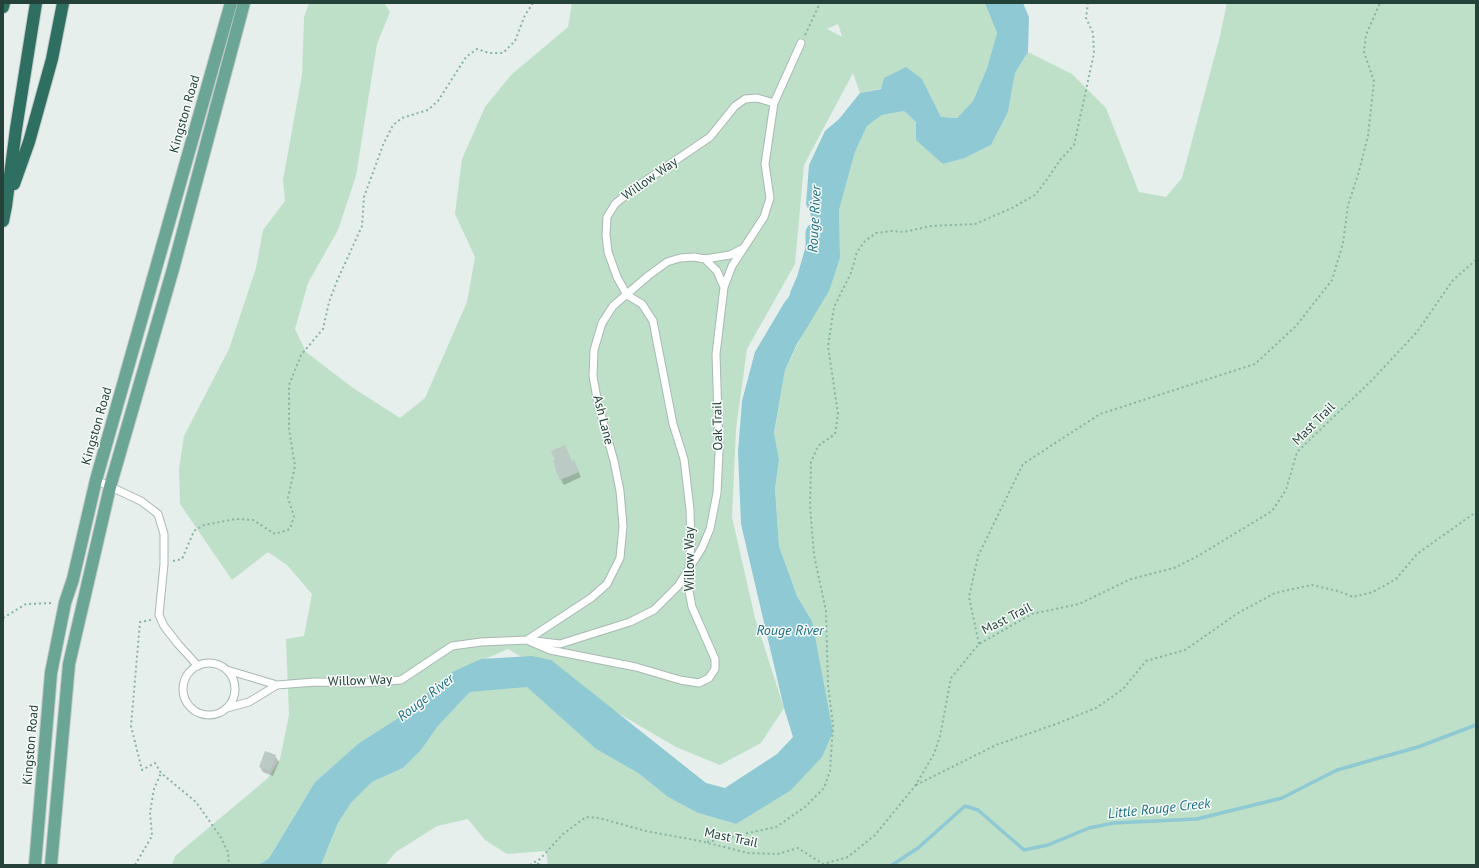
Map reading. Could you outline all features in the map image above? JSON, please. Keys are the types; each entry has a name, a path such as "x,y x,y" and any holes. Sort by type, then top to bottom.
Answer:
{"highway":[{"path":"3,7 4,3"},
{"path":"3,222 36,3"},
{"path":"6,206 31,136 52,60 63,3"}],"main road":[{"name":"Kingston Road","path":"35,865 51,673 65,602 73,579 96,480 231,3"},
{"path":"51,865 69,664 110,487 173,269 244,3"}],"lane":[{"name":"Oak Trail","path":"527,640 560,644 630,622 654,610 678,586 702,548 710,529 717,493 719,452 716,354 724,287 732,266 764,217 770,198 765,164 774,103 801,43"},
{"name":"Willow Way","path":"226,670 277,685 315,682 362,683 401,680 452,646 481,642 527,640 550,650 636,667 680,680 699,683 709,678 715,669 715,659 692,607 689,591 691,543 684,460 673,424 653,321 642,304 626,295 617,277 608,252 606,235 607,218 615,204 632,190 710,137 735,106 746,99 757,98 774,103"},
{"name":"Ash Lane","path":"527,640 591,598 607,584 620,558 623,526 620,491 614,461 598,404 593,376 594,350 602,323 613,306 667,262 680,258 694,257 705,259 730,255 742,249"},
{"path":"705,259 717,271 724,287"},
{"path":"96,480 141,501 158,514 164,534 164,564 159,615 178,644 198,666"},
{"path":"213,663 220,665 226,670 231,675 235,684 235,693 227,708 219,713 210,715 198,712 187,704 183,691 185,678 191,671 198,666 213,663"},
{"name":"Willow Way","path":"227,708 249,702 277,685"}],"path":[{"path":"164,564 182,559 194,531 204,525 236,520 253,520 275,534 290,528 294,516 288,498 295,466 289,429 289,386 301,355 323,329 329,302 337,280 362,226 364,197 383,145 393,125 402,118 428,110 438,101 466,57 477,49 489,53 503,53 515,41 533,3"},
{"path":"801,43 820,3"},
{"path":"706,842 776,827 805,807 824,788 830,771 834,725 828,678 826,611 814,555 810,506 811,462 818,446 835,434 838,414 828,346 834,307 851,273 857,252 865,241 876,233 892,230 904,232 931,226 975,224 1012,208 1035,195 1060,160 1074,145 1094,53 1093,33 1086,18 1088,3"},
{"path":"979,644 969,597 978,556 1023,464 1100,414 1255,364 1296,326 1332,280 1344,243 1348,205 1358,175 1368,136 1374,81 1364,52 1366,35 1380,3"},
{"name":"Mast Trail","path":"530,865 540,859 563,834 586,817 599,818 646,831 706,842 748,853 778,854 798,848 823,864 848,857 875,835 915,786 934,754 940,736 951,678 979,644 1032,614 1079,604 1132,579 1174,568 1198,556 1272,511 1286,490 1297,452 1371,381 1417,332 1453,280 1476,260"},
{"path":"915,786 996,745 1096,708 1123,689 1146,661 1185,650 1238,613 1275,593 1312,585 1338,591 1353,597 1373,592 1396,579 1417,554 1476,512"},
{"path":"3,618 26,604 65,602"},
{"path":"159,615 150,620 140,622 131,726 142,770 155,763 161,773 196,802 220,836 228,852 229,865"},
{"path":"135,865 152,836 150,812 154,789 161,773"},
{"path":"538,865 540,859"}],"green space":[{"path":"309,3 384,3 390,12 377,44 356,176 338,230 308,283 295,329 306,352 353,388 400,418 425,398 467,302 475,257 455,214 462,159 485,107 511,75 568,27 572,3 985,3 997,33 987,68 973,101 957,118 941,117 922,79 860,93 853,73 804,165 795,264 747,349 736,429 732,517 755,618 784,708 761,743 720,765 676,747 508,649 448,675 403,715 359,743 315,782 269,858 262,863 255,865 172,865 175,856 268,778 280,759 289,715 286,639 304,636 312,594 287,565 268,552 232,580 180,504 179,469 184,436 229,349 256,268 263,230 285,201 283,180 302,75 304,17","holes":["838,24 841,36 827,29"]},
{"path":"1227,3 1476,3 1476,865 548,865 546,851 507,854 485,840 468,819 437,826 396,852 385,865 321,865 338,823 351,803 372,782 403,768 421,750 438,726 470,692 527,686 596,749 638,773 668,797 698,813 735,824 790,791 812,621 797,596 779,546 775,489 779,460 774,434 785,370 840,258 839,210 855,152 867,126 882,115 904,111 916,122 943,164 965,158 991,145 1008,112 1015,73 1028,52 1072,74 1106,108 1139,192 1166,197 1182,178 1220,36"}],"water":[{"name":"Rouge River","path":"985,3 1023,3 1029,17 1028,52 1015,73 1008,112 991,145 965,158 943,164 916,140 916,122 904,111 882,115 867,126 855,152 839,210 840,258 829,291 797,344 785,370 774,433 779,460 775,489 779,546 797,596 812,621 833,732 822,757 790,791 736,824 698,813 668,797 638,773 596,749 527,687 470,692 438,726 421,750 403,768 372,782 351,803 338,823 321,865 255,865 262,863 269,858 315,782 359,743 403,715 450,673 481,659 532,656 551,660 706,783 725,788 777,754 793,737 784,708 741,524 738,452 742,401 755,352 784,303 812,267 813,220 806,204 809,165 825,131 839,119 860,93 881,89 884,78 906,67 922,79 941,117 957,118 973,101 987,68 997,33"}],"building":[{"path":"565,445 579,472 560,480 555,469 553,461 555,460 551,451"},
{"path":"265,751 276,755 270,771 259,767"}],"waterway":[{"name":"Rouge River","path":"800,296 807,280 816,249 816,233"},
{"name":"Little Rouge Creek","path":"892,865 918,848 965,806 978,810 1024,850 1048,845 1089,828 1113,823 1197,819 1282,798 1337,770 1418,747 1476,725"}]}
